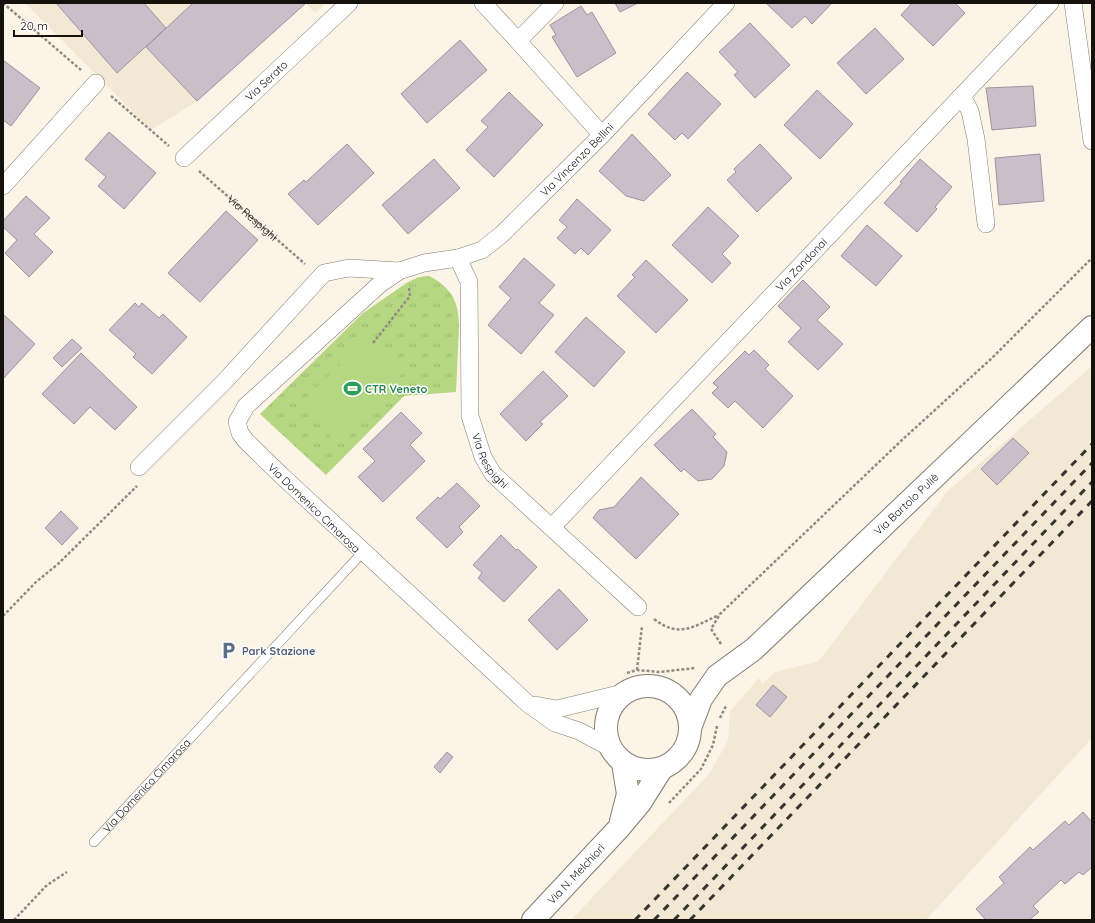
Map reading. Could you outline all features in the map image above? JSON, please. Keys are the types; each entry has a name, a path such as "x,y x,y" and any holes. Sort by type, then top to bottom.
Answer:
{"street":[{"name":"Via Serato","path":"184,158 349,3"},
{"path":"483,3 602,135"},
{"path":"518,41 555,3"},
{"name":"Via Vincenzo Bellini","path":"402,270 424,263 458,258 482,250 501,235 602,135 726,3"},
{"name":"Via Zandonai","path":"552,527 1050,3"},
{"path":"1073,3 1092,141"},
{"path":"3,186 96,83"},
{"path":"962,96 970,111 976,139 986,224"},
{"name":"Via Respighi","path":"458,258 469,282 470,416 483,457 493,474 640,608"},
{"path":"139,467 225,381 324,273 349,268 402,270"},
{"name":"Via Domenico Cimarosa","path":"363,552 246,441 240,433 237,422 246,406 380,284 402,270"},
{"name":"Via Bartolo Puliè","path":"662,688 689,685 717,676 754,649 1092,327"},
{"path":"363,552 527,703 555,723 579,731 616,755 632,767 642,770 662,768 671,763 685,748 689,739 689,718 679,699 671,692 662,688 652,685 642,686 632,688 623,693 614,701 608,712 605,724 606,735 616,755 628,794 619,828"},
{"name":"Via Bartolo Puliè","path":"690,728 701,700 717,676"},
{"path":"527,703 557,710 623,693"},
{"name":"Via N. Melchiori","path":"533,920 619,828 640,803 662,768"}],"lane":[{"name":"Via Domenico Cimarosa","path":"94,842 363,552"}],"path":[{"name":"Via Respighi","path":"184,158 307,265"},
{"path":"726,650 711,629 720,614 902,440 992,358 1092,258"},
{"path":"374,343 410,296 402,270"},
{"path":"3,616 36,582 58,564 137,486"},
{"path":"640,608 657,621 675,630 688,629 720,614"},
{"path":"637,670 641,641 640,608"},
{"path":"14,920 46,885 67,872"}],"shaded area":[{"path":"25,3 305,3 197,101 151,130"},
{"path":"305,3 326,3 315,13"},
{"path":"1092,366 1092,738 926,920 571,920 710,773 728,740 730,711 759,678 762,684 775,672 819,661 947,492"}],"green space":[{"path":"429,276 440,282 448,290 457,306 459,326 456,392 404,396 326,475 260,414 363,313 408,282 419,277"},
{"name":"CTR Veneto","path":"367,337 403,373 336,441 300,405"}],"building":[{"path":"56,3 144,3 166,28 117,73"},
{"path":"193,3 306,3 197,101 146,47"},
{"path":"615,3 638,3 620,12"},
{"path":"766,3 832,3 812,24 805,16 792,28"},
{"path":"912,3 955,3 965,13 933,46 901,15"},
{"path":"581,6 587,15 592,12 616,53 577,77 552,37 556,35 550,25"},
{"path":"750,23 790,65 755,98 734,75 738,72 719,52"},
{"path":"875,28 904,59 866,94 837,63"},
{"path":"460,40 487,70 427,123 401,94"},
{"path":"3,60 40,88 11,126 3,120"},
{"path":"687,72 721,104 688,139 682,133 675,140 648,114"},
{"path":"1033,86 1036,126 992,130 986,88"},
{"path":"817,90 853,124 820,159 784,125"},
{"path":"509,92 543,125 494,177 466,150 488,127 481,121"},
{"path":"109,132 156,173 124,209 98,186 106,177 85,159"},
{"path":"632,134 671,175 644,201 626,196 599,171"},
{"path":"347,144 374,173 318,225 288,194 304,180 306,182"},
{"path":"760,144 792,178 757,212 727,180 736,172 734,169"},
{"path":"1040,154 1044,201 999,205 995,158"},
{"path":"434,159 460,188 408,234 382,205"},
{"path":"920,159 952,187 935,207 937,209 917,232 884,203 902,183 900,182"},
{"path":"26,196 50,218 34,234 53,252 29,277 5,253 17,240 3,227 3,221"},
{"path":"577,199 611,230 588,255 581,248 575,254 557,238 567,227 559,220"},
{"path":"708,207 739,236 722,254 731,263 712,283 672,245"},
{"path":"226,211 258,240 200,302 168,273"},
{"path":"867,225 902,256 876,286 841,256"},
{"path":"524,258 555,285 539,303 554,315 521,354 488,325 511,298 499,287"},
{"path":"646,260 688,300 656,333 617,296 635,277 632,275"},
{"path":"803,280 830,307 817,320 843,344 818,370 788,342 801,328 778,306"},
{"path":"135,303 139,307 142,303 159,318 163,314 187,337 152,374 133,357 136,354 109,330"},
{"path":"3,314 35,344 3,379"},
{"path":"586,317 625,352 594,387 555,352"},
{"path":"72,339 82,348 62,367 53,358"},
{"path":"754,350 769,365 765,369 793,396 763,428 735,401 728,408 712,393 718,387 713,383 745,351 749,355"},
{"path":"81,353 137,407 115,430 90,407 74,424 42,394"},
{"path":"543,371 568,396 540,422 543,424 526,441 500,414"},
{"path":"692,409 716,434 713,437 727,452 724,466 712,479 698,481 684,469 681,472 654,445"},
{"path":"401,412 422,433 410,445 425,461 383,502 358,477 375,461 363,449"},
{"path":"1013,438 1029,453 997,485 981,469"},
{"path":"641,477 679,514 636,559 593,518 599,510 614,507"},
{"path":"457,483 480,506 459,527 463,532 447,548 416,518 438,497 440,499"},
{"path":"61,511 78,528 62,545 45,528"},
{"path":"501,535 516,550 518,549 537,567 504,602 478,578 482,573 473,565"},
{"path":"559,589 588,620 557,650 528,620"},
{"path":"773,685 787,697 770,717 756,705"},
{"path":"447,752 453,757 440,773 434,767"},
{"path":"1083,812 1092,822 1092,867 1083,875 1079,872 1065,884 1061,880 1033,906 1039,912 1029,920 986,920 976,909 1004,883 999,877 1030,847 1033,850 1065,821 1069,825"}],"railway":[{"path":"635,920 1092,444"},
{"path":"654,920 1092,463"},
{"path":"674,920 1092,482"},
{"path":"690,920 1092,501"}],"place":[{"name":"CTR Veneto","path":"352,389"},
{"name":"Park Stazione","path":"229,651"}]}
